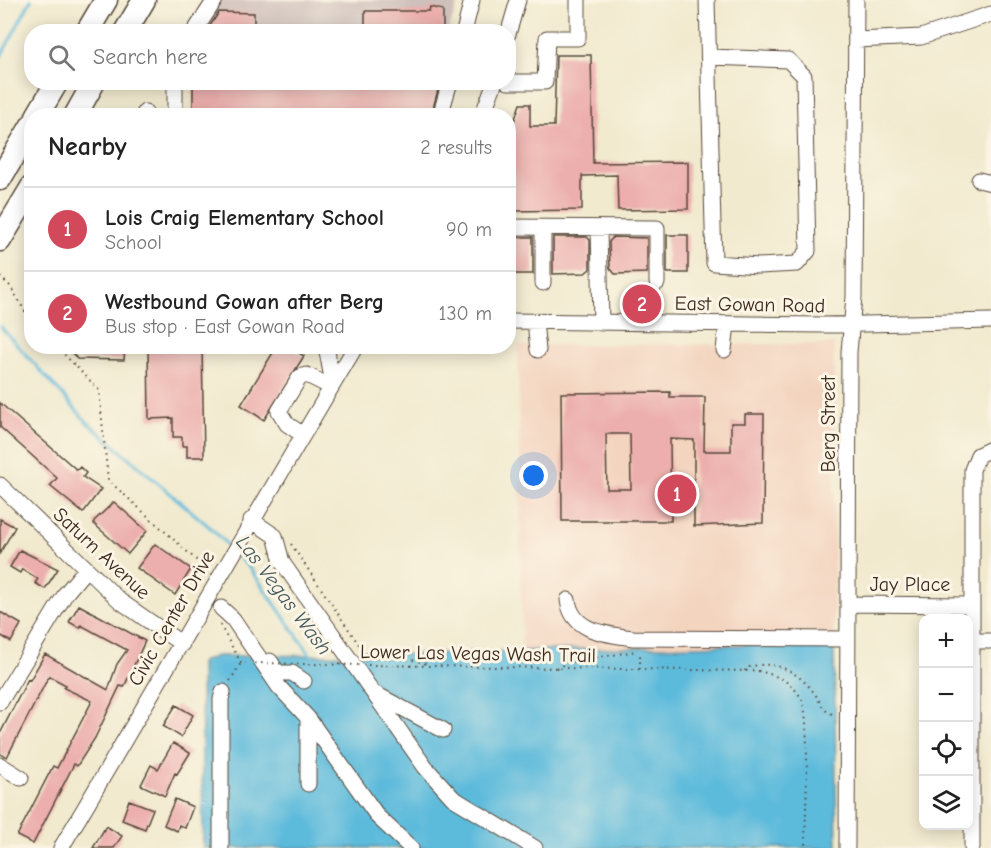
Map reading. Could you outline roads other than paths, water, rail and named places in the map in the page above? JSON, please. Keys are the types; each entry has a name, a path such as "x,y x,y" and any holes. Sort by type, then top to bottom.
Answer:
{"highway":[{"path":"92,24 106,0"},
{"path":"130,24 144,0"},
{"path":"42,108 52,90"},
{"path":"79,108 90,90"},
{"path":"0,179 24,138"},
{"path":"0,240 24,200"}],"street":[{"path":"199,24 215,0"},
{"path":"466,24 472,0"},
{"path":"511,24 518,0"},
{"path":"516,82 546,82 547,38 578,38 578,0"},
{"path":"707,0 714,263 759,266 797,264 808,251 804,76 788,60 709,57"},
{"name":"Berg Street","path":"847,848 849,352 854,297 856,0"},
{"path":"855,40 921,37 991,14"},
{"path":"175,90 175,108"},
{"path":"442,108 448,90"},
{"path":"485,108 492,90"},
{"path":"516,227 657,228 657,283"},
{"path":"543,228 543,283"},
{"path":"599,228 601,323"},
{"name":"East Gowan Road","path":"516,321 851,325 991,321"},
{"path":"535,322 538,350"},
{"path":"724,350 727,324"},
{"path":"327,354 332,386"},
{"name":"Civic Center Drive","path":"61,848 182,644 251,521 351,354"},
{"path":"303,435 281,418 279,411 300,377 307,375 332,386"},
{"path":"971,614 972,470 984,452"},
{"name":"Saturn Avenue","path":"0,486 120,601 182,644"},
{"path":"251,521 275,536 282,562 425,767 453,798 535,848"},
{"path":"0,702 66,593 86,569"},
{"path":"568,600 570,610 581,625 645,644 848,639"},
{"path":"205,601 236,611 278,673 292,674 304,681"},
{"name":"Jay Place","path":"848,604 971,605"},
{"path":"221,608 233,619 279,687 308,718 378,817 411,848"},
{"path":"973,641 991,640"},
{"path":"971,668 972,848"},
{"path":"372,691 443,730"},
{"path":"221,848 220,699 223,692"},
{"path":"308,718 308,784"},
{"path":"0,765 21,778"}],"water":[{"path":"834,642 837,848 203,848 201,662 217,656 376,655"}],"waterway":[{"path":"0,58 31,0"},
{"name":"Las Vegas Wash","path":"0,326 24,352"},
{"name":"Las Vegas Wash","path":"25,354 88,423 212,529 231,549"},
{"name":"Las Vegas Wash","path":"238,556 251,570 312,657"}],"place":[{"name":"Westbound Gowan after Berg","path":"642,304"},
{"name":"Lois Craig Elementary School","path":"677,494"}]}
